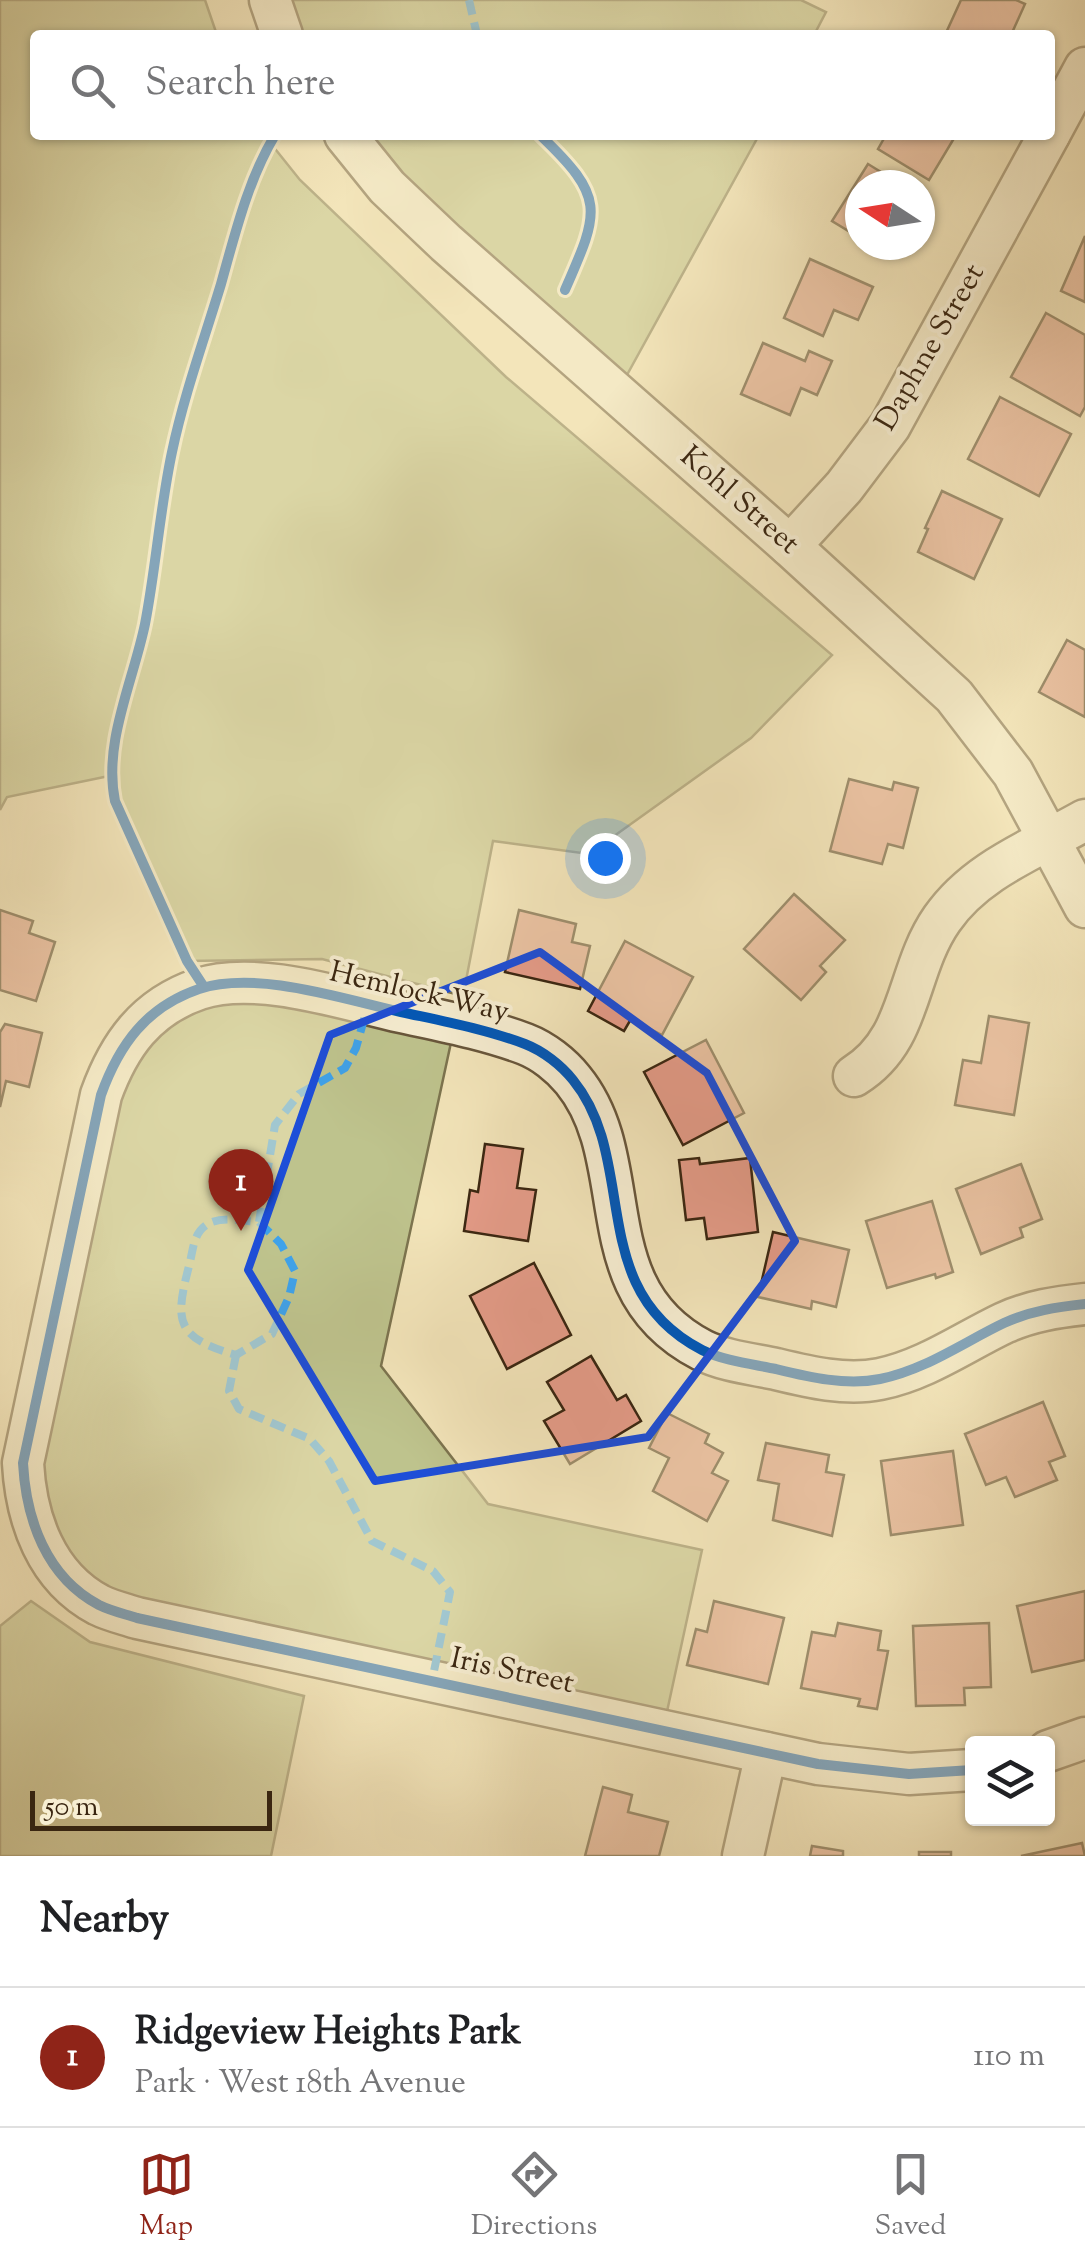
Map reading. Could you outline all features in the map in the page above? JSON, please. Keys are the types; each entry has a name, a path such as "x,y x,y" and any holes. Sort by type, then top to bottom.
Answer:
{"street":[{"path":"270,0 280,30"},
{"name":"Daphne Street","path":"1055,125 1085,68"},
{"name":"Kohl Street","path":"349,140 387,187 446,243 954,696 1006,762 1085,907"},
{"name":"Daphne Street","path":"790,546 844,486 890,426 1047,140"},
{"path":"854,1076 888,1048 921,961 943,917 969,886 1085,820"},
{"name":"Hemlock Way","path":"190,992 234,983 282,987 482,1030 528,1045 549,1058 572,1078 598,1122 623,1249 639,1290 674,1332 720,1357 814,1378 860,1382 881,1379 912,1370 1007,1322 1046,1308 1085,1304"},
{"name":"Iris Street","path":"190,992 154,1012 136,1028 112,1063 101,1096 24,1463 25,1494 35,1531 70,1583 99,1605 138,1618 766,1752 873,1773 965,1770"},
{"path":"1055,1749 1085,1738"},
{"path":"743,1856 766,1752"}],"highlighted area":[{"path":"540,952 707,1073 795,1241 648,1437 375,1481 248,1270 330,1035"}],"green space":[{"path":"0,0 205,0 215,30 30,30 30,140 268,140 300,180 506,377 832,655 751,738 589,854 493,841 463,996 322,959 187,961 115,801 109,776 7,797 0,810"},
{"path":"270,0 801,0 826,12 817,30 280,30"},
{"path":"350,140 756,140 617,393"},
{"path":"190,992 455,1024 381,1366 488,1504 702,1550 663,1730 70,1583 25,1494 101,1095"},
{"path":"31,1601 90,1642 304,1696 271,1856 0,1856 0,1626"}],"building":[{"path":"961,0 1016,0 1025,4 1013,30 947,30"},
{"path":"883,140 953,140 935,170 913,170 878,149"},
{"path":"845,200 845,229 832,221"},
{"path":"1085,236 1085,302 1061,291"},
{"path":"810,259 873,287 858,320 834,310 823,336 784,318"},
{"path":"1046,313 1085,335 1085,407 1080,416 1011,377"},
{"path":"763,343 805,361 809,351 832,361 817,395 801,388 790,415 741,394"},
{"path":"1000,397 1071,434 1039,496 968,459"},
{"path":"942,491 1002,519 974,579 918,552"},
{"path":"1067,640 1085,650 1085,717 1039,692"},
{"path":"849,779 892,790 894,782 918,788 903,848 888,844 882,864 830,851"},
{"path":"794,894 845,940 820,966 826,972 801,1000 744,949"},
{"path":"0,910 33,921 29,933 55,942 36,1001 0,990"},
{"path":"519,910 576,924 572,942 590,946 580,989 505,972"},
{"path":"625,941 693,977 662,1035 631,1019 624,1031 588,1011"},
{"path":"989,1016 1029,1023 1014,1115 955,1105 963,1060 981,1063"},
{"path":"5,1024 42,1033 29,1087 6,1081 0,1107 0,1032"},
{"path":"706,1040 744,1113 683,1145 644,1072"},
{"path":"485,1144 523,1149 517,1188 536,1190 528,1241 464,1231 470,1190 478,1192"},
{"path":"699,1158 700,1164 750,1158 758,1232 707,1239 704,1218 686,1220 679,1160"},
{"path":"1021,1164 1042,1219 1020,1228 1023,1237 981,1254 956,1189"},
{"path":"932,1201 953,1272 887,1288 866,1221"},
{"path":"773,1232 849,1250 836,1307 812,1301 811,1309 758,1297"},
{"path":"534,1263 571,1335 507,1369 470,1296"},
{"path":"591,1356 617,1400 626,1395 641,1421 570,1464 544,1421 564,1410 547,1382"},
{"path":"1043,1402 1065,1456 1049,1462 1057,1480 1015,1497 1006,1477 986,1485 965,1434"},
{"path":"667,1413 709,1434 705,1443 723,1453 712,1473 728,1481 707,1521 653,1491 669,1458 649,1448"},
{"path":"766,1443 829,1455 826,1472 844,1475 832,1536 773,1520 779,1484 758,1480"},
{"path":"953,1451 963,1525 891,1535 881,1461"},
{"path":"1085,1591 1085,1660 1032,1672 1017,1606"},
{"path":"714,1601 784,1618 768,1684 687,1665 696,1629 707,1632"},
{"path":"838,1623 881,1631 878,1650 888,1651 877,1709 858,1706 860,1699 801,1688 812,1632 835,1636"},
{"path":"989,1623 991,1687 964,1688 965,1705 916,1706 913,1626"},
{"path":"603,1787 632,1795 628,1812 668,1822 659,1856 585,1856"},
{"path":"1082,1843 1085,1856 1021,1856"},
{"path":"812,1846 843,1851 843,1856 810,1856"},
{"path":"919,1852 951,1852 951,1856 919,1856"}],"marked path":[{"path":"469,0 476,30"},
{"path":"259,1222 281,1244 295,1271 289,1297 272,1334 236,1355 200,1341 184,1324 182,1298 196,1237 201,1229 217,1221 259,1222 275,1125 299,1094 345,1068 356,1048 368,1005"},
{"path":"236,1355 229,1391 239,1409 310,1439 329,1461 372,1541 433,1571 450,1592 432,1681"}],"cycle path":[{"path":"204,987 187,961 115,801 113,757 145,624 168,473 182,410 243,208 272,140"},
{"path":"545,140 577,175 590,206 585,241 565,290"},
{"path":"965,1770 909,1774 818,1764 137,1618 104,1607 81,1593 52,1563 42,1544 29,1505 23,1463 101,1095 116,1060 137,1030 149,1017 180,997 222,984 247,983 327,994 510,1039 538,1050 563,1069 593,1113 605,1148 627,1259 641,1294 665,1324 711,1354 814,1378 867,1381 913,1369 1014,1319 1085,1304"}],"place":[{"name":"Ridgeview Heights Park","path":"241,1231"}]}
